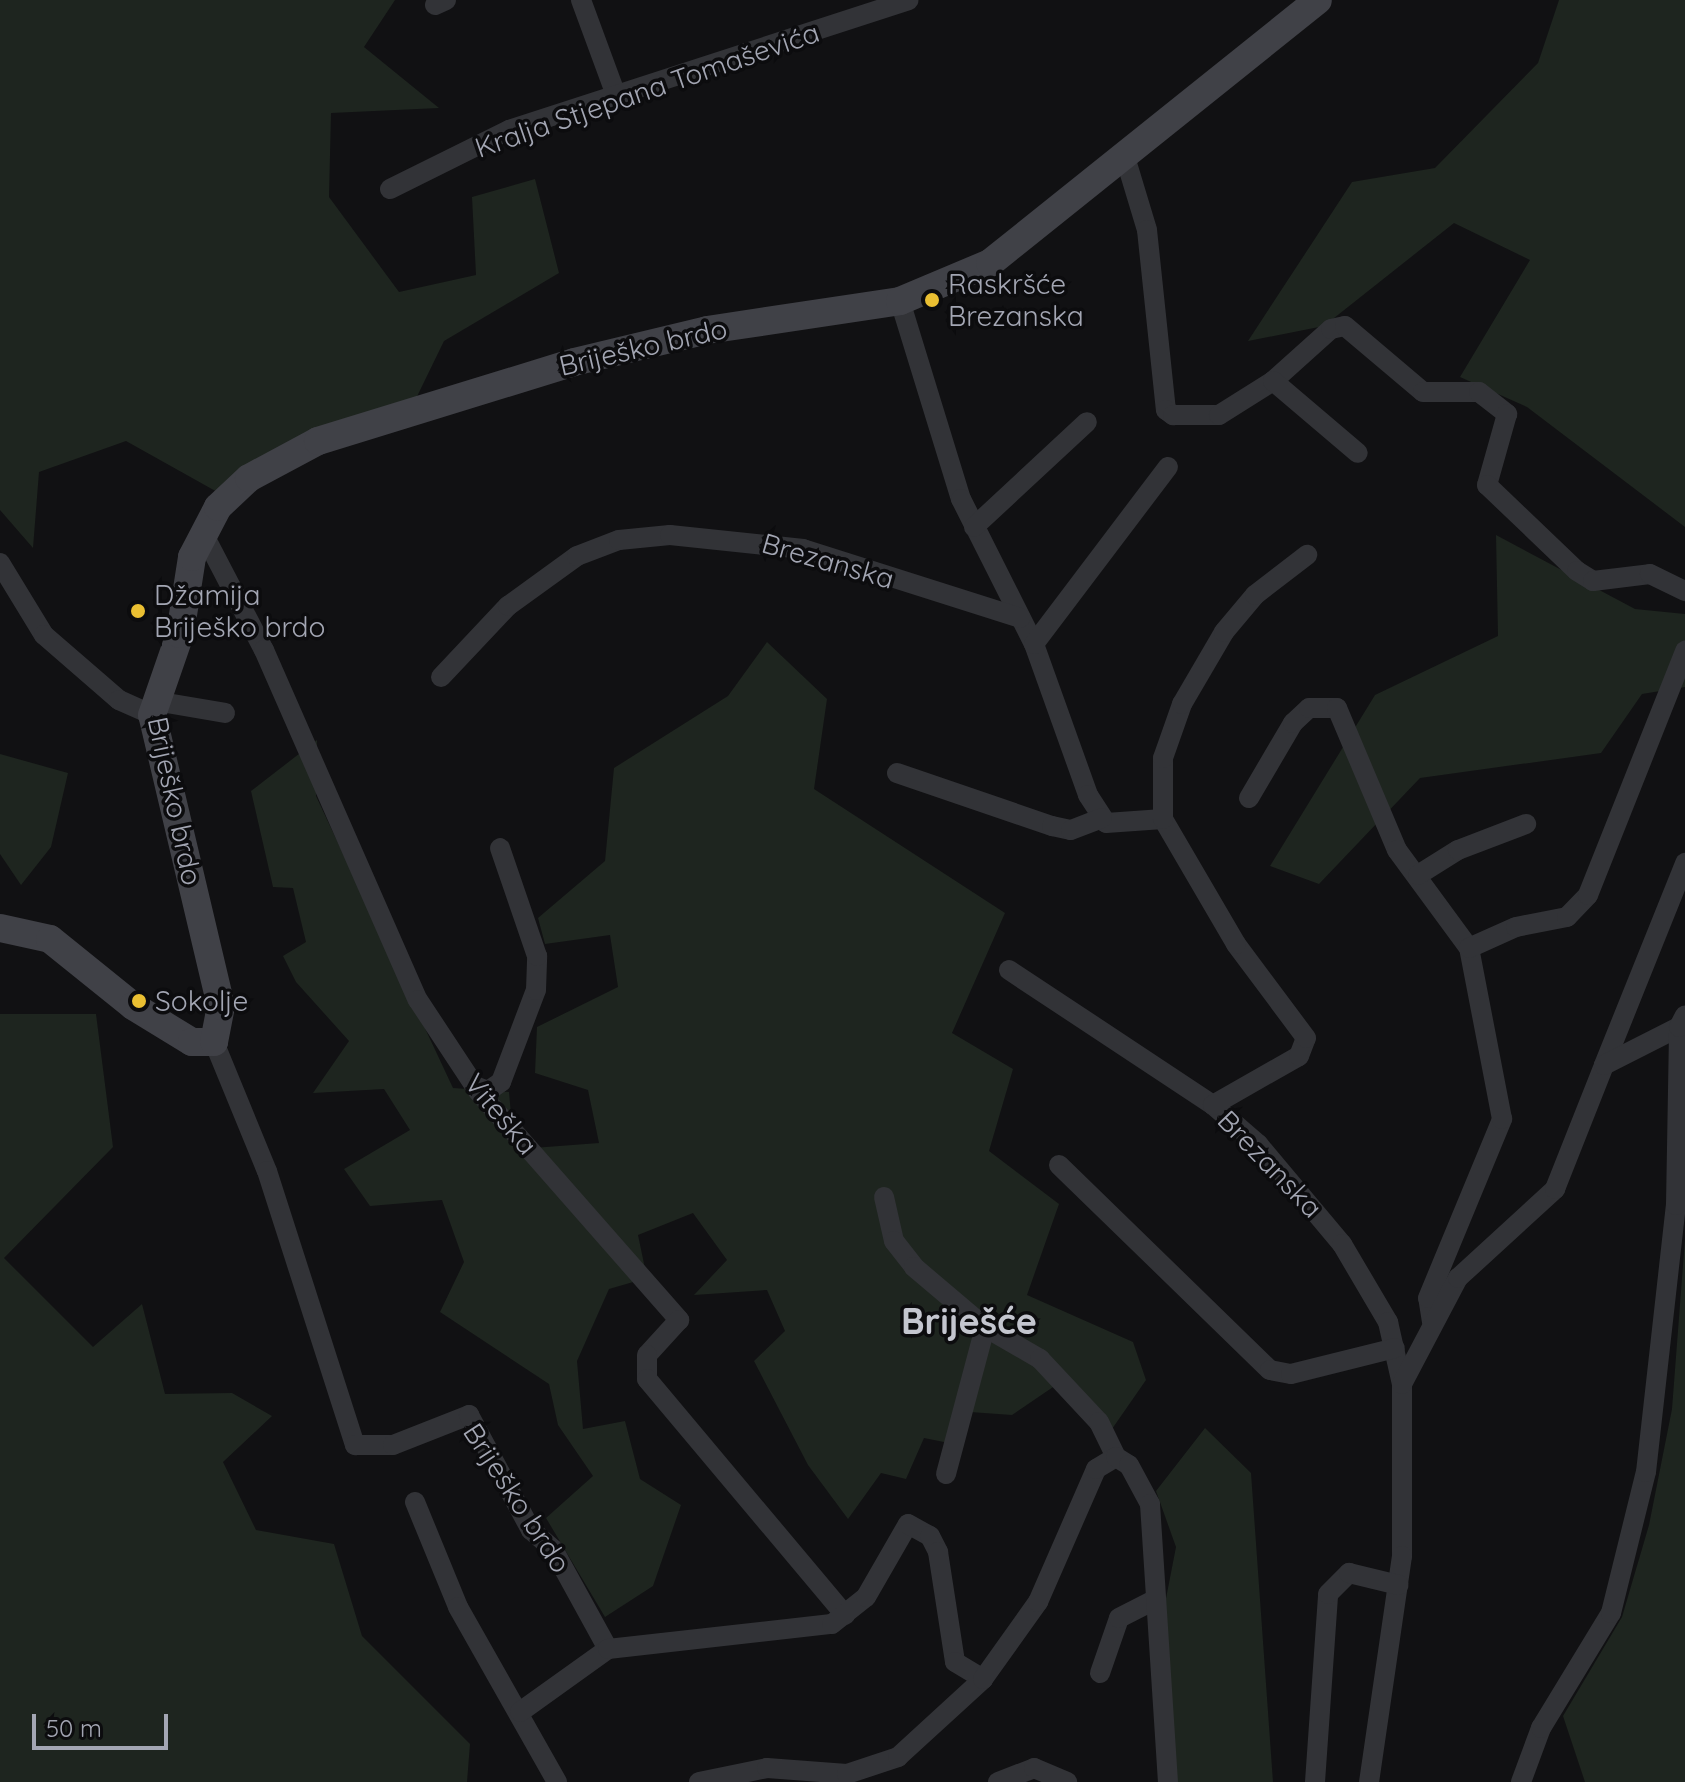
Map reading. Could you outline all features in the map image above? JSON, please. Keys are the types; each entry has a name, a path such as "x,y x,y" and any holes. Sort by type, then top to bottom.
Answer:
{"street":[{"path":"581,0 616,95"},
{"name":"Kralja Stjepana Tomaševića","path":"390,189 509,130 908,0"},
{"name":"Briješko brdo","path":"608,1649 553,1549 531,1530 469,1415 393,1445 355,1445 267,1171 214,1042 221,1006 154,708 180,634 203,533 249,478 318,441 707,330 900,301 990,263 1318,0"},
{"path":"1125,157 1147,230 1166,410 1180,419 1219,415 1273,381 1339,325 1423,392 1465,390 1492,399 1508,424 1489,474 1494,496 1593,581 1650,574 1685,591"},
{"path":"900,301 935,427 974,527 1034,644 1102,818 1119,827 1163,819 1163,758 1182,704 1239,613 1307,555"},
{"path":"1273,381 1358,453"},
{"path":"974,527 1087,422"},
{"path":"1034,644 1168,467"},
{"name":"Viteška","path":"203,533 264,650 418,1000 475,1086 679,1320 647,1355 647,1379 845,1615"},
{"name":"Brezanska","path":"441,677 508,606 577,556 657,536 753,538 803,549 1020,618"},
{"path":"0,563 44,635 119,700 154,708 225,713"},
{"path":"1469,948 1516,927 1567,917 1588,895 1685,651"},
{"path":"1249,798 1293,723 1309,708 1337,708 1397,850 1469,948 1502,1119 1428,1298 1432,1322"},
{"path":"897,773 1052,826 1071,830 1102,818"},
{"name":"Brezanska","path":"1163,819 1236,944 1306,1038 1299,1056 1213,1105 1258,1144 1342,1244 1376,1295 1395,1348 1402,1384 1399,1585 1369,1782"},
{"path":"1418,875 1458,850 1526,824"},
{"path":"475,1086 488,1091 501,1082 536,990 537,956 500,848"},
{"path":"1402,1384 1432,1322 1458,1278 1555,1189 1685,863"},
{"path":"0,928 50,939 133,1006 192,1042 214,1042"},
{"path":"1009,970 1213,1105"},
{"path":"1604,1065 1682,1021"},
{"path":"1521,1782 1541,1728 1611,1613 1646,1472 1676,1205 1682,1021"},
{"path":"1059,1165 1270,1370 1291,1374 1395,1348"},
{"path":"884,1197 894,1241 914,1267 985,1327 1040,1359 1075,1391 1116,1457 1129,1465 1150,1504 1153,1601 1168,1782"},
{"path":"946,1474 985,1327"},
{"path":"699,1782 767,1768 847,1774 882,1766 983,1679 1038,1602 1096,1469 1116,1457"},
{"path":"415,1502 458,1607 557,1782"},
{"path":"520,1712 608,1649 811,1630 845,1615 866,1597 898,1532 915,1524 938,1552 952,1657 983,1679"},
{"path":"1315,1782 1328,1594 1349,1573 1399,1585"},
{"path":"1100,1673 1119,1618 1153,1601"},
{"path":"998,1782 1034,1768 1067,1782"}],"shaded area":[{"path":"0,0 395,0 364,47 439,108 331,113 329,197 399,292 476,275 472,197 535,179 559,273 444,341 407,417 219,493 126,441 39,472 33,548 0,510"},
{"path":"1559,0 1685,0 1685,527 1527,407 1460,377 1530,260 1454,223 1324,326 1248,341 1352,182 1435,168 1538,63"},
{"path":"1496,535 1635,609 1685,614 1685,687 1642,694 1601,753 1420,778 1319,884 1270,866 1375,695 1498,636"},
{"path":"767,642 827,699 814,789 1005,913 952,1033 1013,1069 989,1151 1059,1204 1027,1295 1133,1342 1146,1380 1112,1429 1059,1383 1012,1415 970,1412 949,1443 924,1438 906,1479 881,1473 848,1519 808,1465 754,1361 785,1331 767,1290 694,1295 727,1260 693,1213 638,1235 647,1278 609,1289 577,1361 583,1429 625,1421 640,1479 681,1505 653,1586 605,1617 546,1518 593,1476 558,1425 549,1384 440,1312 464,1262 442,1200 370,1206 344,1169 410,1130 384,1089 313,1093 349,1041 296,982 283,956 306,942 293,888 273,887 251,791 317,740 316,796 453,1088 509,1092 513,1137 533,1148 599,1143 588,1090 535,1073 537,1027 618,987 610,935 545,944 538,918 605,861 614,768 728,696"},
{"path":"0,754 68,773 51,847 21,885 0,854"},
{"path":"0,1014 96,1014 113,1147 4,1258 93,1347 142,1304 165,1394 232,1393 272,1416 223,1462 256,1530 334,1544 362,1636 470,1744 467,1782 0,1782"},
{"path":"1685,1239 1685,1782 1585,1782 1563,1716 1622,1617 1649,1525 1672,1409"},
{"path":"1205,1428 1251,1473 1273,1782 1173,1782 1162,1619 1176,1547 1156,1491"}],"place":[{"name":"Raskršće Brezanska","path":"932,300"},
{"name":"Džamija Briješko brdo","path":"138,611"},
{"name":"Sokolje","path":"139,1001"}],"district":[{"name":"Briješće","path":"969,1321"}]}
